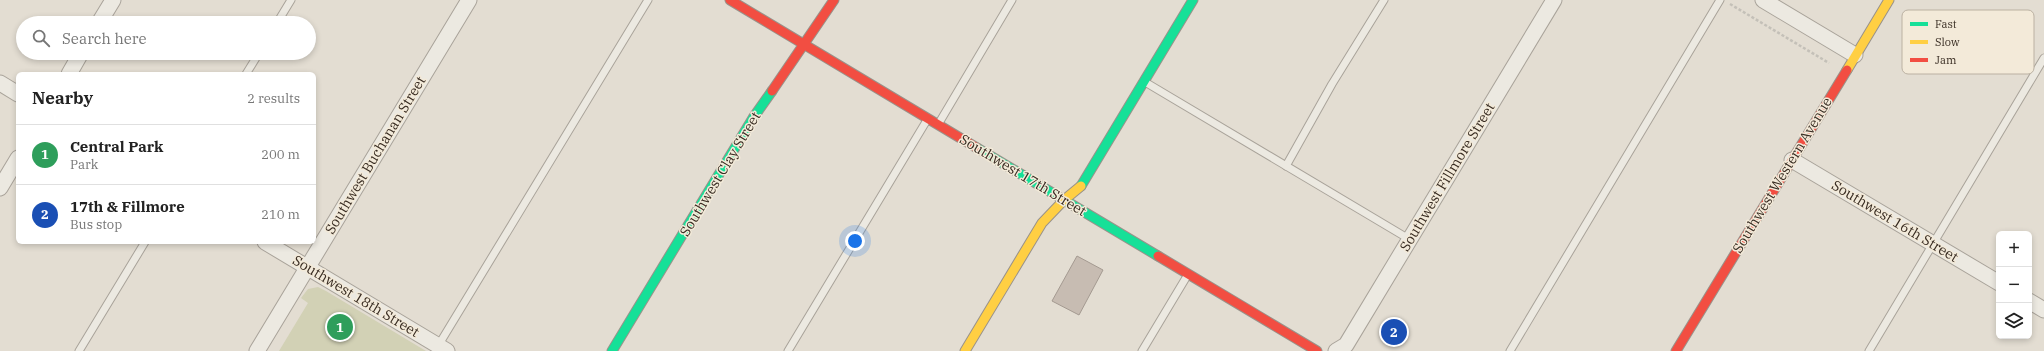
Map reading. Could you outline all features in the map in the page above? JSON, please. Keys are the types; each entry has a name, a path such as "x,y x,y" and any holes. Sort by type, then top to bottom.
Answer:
{"street":[{"path":"103,16 113,0"},
{"name":"Southwest Buchanan Street","path":"257,351 469,0"},
{"name":"Southwest 17th Street","path":"730,0 1317,351"},
{"name":"Southwest Clay Street","path":"612,351 753,118 834,0"},
{"path":"965,351 1042,223 1064,200 1080,188 1193,0"},
{"name":"Southwest Fillmore Street","path":"1336,351 1346,344 1554,0"},
{"path":"1763,0 1855,56"},
{"name":"Southwest Western Avenue","path":"1676,351 1889,0"},
{"path":"69,72 77,60"},
{"path":"0,83 16,93"},
{"name":"Southwest 16th Street","path":"1792,160 1996,281"},
{"path":"0,188 16,161"},
{"name":"Southwest 18th Street","path":"268,244 442,348"},
{"path":"2032,303 2044,310"}],"lane":[{"path":"281,16 291,0"},
{"path":"442,348 648,0"},
{"path":"938,124 1012,0"},
{"path":"1286,166 1332,84 1384,0"},
{"path":"1510,351 1720,0"},
{"path":"1869,351 2044,58"},
{"path":"247,72 255,60"},
{"path":"1145,81 1409,239"},
{"path":"788,351 928,118"},
{"path":"79,351 144,244"},
{"path":"1142,351 1188,274"}],"path":[{"path":"1729,4 1844,73"}],"green space":[{"path":"318,287 426,351 279,351 308,303 301,298 308,289"}],"building":[{"path":"1077,256 1103,270 1079,315 1052,301"}],"traffic: fast":[{"path":"1081,186 1193,0"},
{"path":"612,351 753,118 772,91"},
{"path":"977,148 1158,256"}],"traffic: slow":[{"path":"1847,70 1889,0"},
{"path":"965,351 1042,223 1064,200 1081,186"}],"traffic: jam":[{"path":"730,0 977,148"},
{"path":"772,91 834,0"},
{"path":"1676,351 1847,70"},
{"path":"1158,256 1317,351"}],"place":[{"name":"Central Park","path":"340,327"},
{"name":"17th & Fillmore","path":"1394,332"}]}
